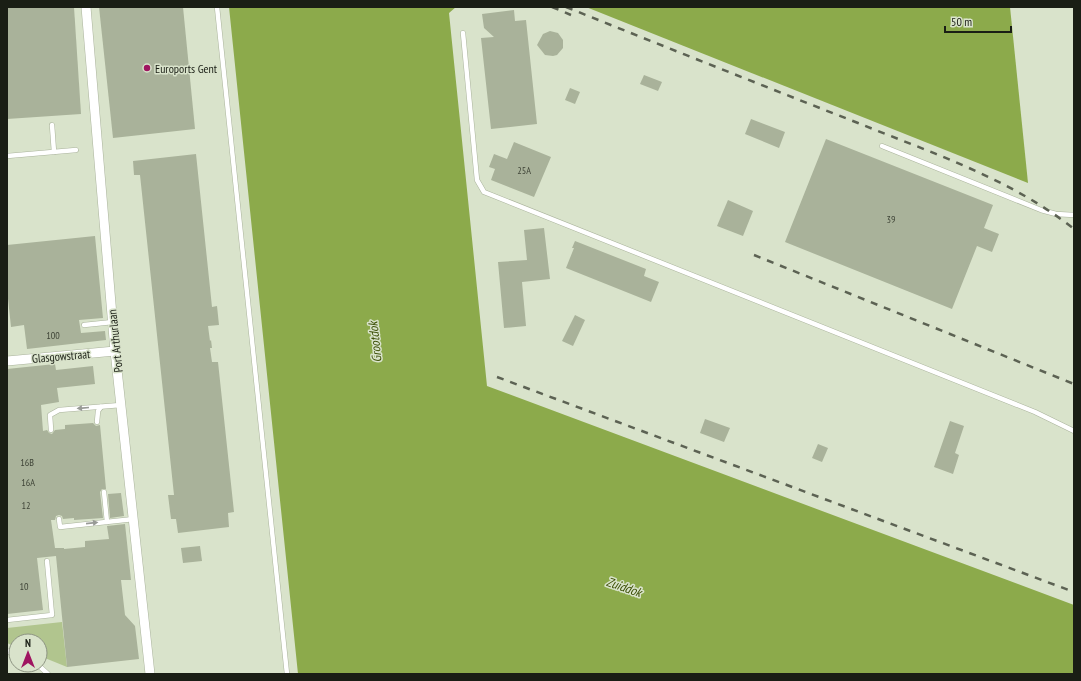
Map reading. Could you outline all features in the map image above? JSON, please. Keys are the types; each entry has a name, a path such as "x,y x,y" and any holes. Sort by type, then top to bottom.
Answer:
{"street":[{"name":"Port Arthurlaan","path":"86,7 115,351 150,674"},
{"name":"Glasgowstraat","path":"7,359 115,351"}],"lane":[{"path":"217,7 287,674"},
{"path":"462,33 477,180 484,192 1028,410 1074,431"},
{"path":"52,125 54,152"},
{"path":"882,146 1041,210 1056,214 1074,215"},
{"path":"7,156 76,150"},
{"path":"84,325 113,322"},
{"path":"51,430 50,415 59,410 121,405"},
{"path":"98,422 98,411 100,407"},
{"path":"104,492 107,522"},
{"path":"60,519 60,527 134,519"},
{"path":"7,620 52,614 47,561"}],"shaded area":[{"path":"62,622 67,667 48,659 48,633 8,633 8,643 7,628"}],"water":[{"path":"229,7 456,7 449,13 487,386 1074,605 1074,674 298,674"},
{"path":"586,7 1010,7 1028,183"}],"building":[{"path":"7,7 74,7 81,114 7,119"},
{"name":"Euroports Gent","path":"99,7 183,7 195,129 113,138"},
{"path":"514,10 515,21 526,20 537,124 491,129 481,38 494,37 484,28 482,14"},
{"path":"550,31 558,33 563,40 563,48 557,55 553,56 545,55 537,45 543,34"},
{"path":"644,75 662,82 658,91 640,84"},
{"path":"570,88 580,92 575,104 565,100"},
{"path":"751,119 785,132 779,148 745,134"},
{"path":"826,139 993,205 984,228 999,234 992,252 977,246 952,309 785,242"},
{"path":"514,142 551,157 534,197 491,180 495,169 489,167 494,154 507,159"},
{"path":"196,154 212,307 217,306 219,325 208,326 212,348 210,348 212,362 218,362 234,512 228,513 229,527 178,533 176,519 171,519 168,495 174,495 140,175 134,175 133,161"},
{"path":"728,200 753,211 743,236 717,226"},
{"path":"544,228 550,279 522,282 526,326 504,328 498,262 527,260 524,230"},
{"path":"95,236 103,318 79,320 81,333 105,331 106,340 27,349 24,325 11,327 7,289 7,245"},
{"path":"575,241 646,269 644,276 659,282 651,302 566,268 574,248 572,248"},
{"path":"575,315 585,320 573,346 562,341"},
{"path":"55,364 56,370 93,366 95,384 57,388 59,402 41,405 43,431 47,430 52,434 55,430 65,429 65,425 93,423 96,426 100,425 106,489 102,489 100,492 103,518 74,520 74,518 63,519 62,516 59,515 56,516 55,520 51,520 55,548 64,549 85,547 85,541 109,539 107,526 125,524 131,580 121,580 125,615 135,626 139,659 67,667 56,556 37,558 43,610 7,614 7,369"},
{"path":"705,419 730,428 724,442 700,433"},
{"path":"950,421 964,426 955,453 959,455 953,474 934,467"},
{"path":"818,444 828,448 822,462 812,458"},
{"path":"121,493 124,516 110,518 108,494"},
{"path":"200,546 202,561 183,563 181,548"}],"railway":[{"path":"552,7 571,15"},
{"path":"566,7 970,168 997,181 1050,211 1074,229"},
{"path":"754,255 1074,384"},
{"path":"497,377 1074,592"}],"place":[{"name":"Euroports Gent","path":"147,68"}],"water label":[{"name":"Grootdok","path":"375,342"},
{"name":"Zuiddok","path":"624,587"}]}
